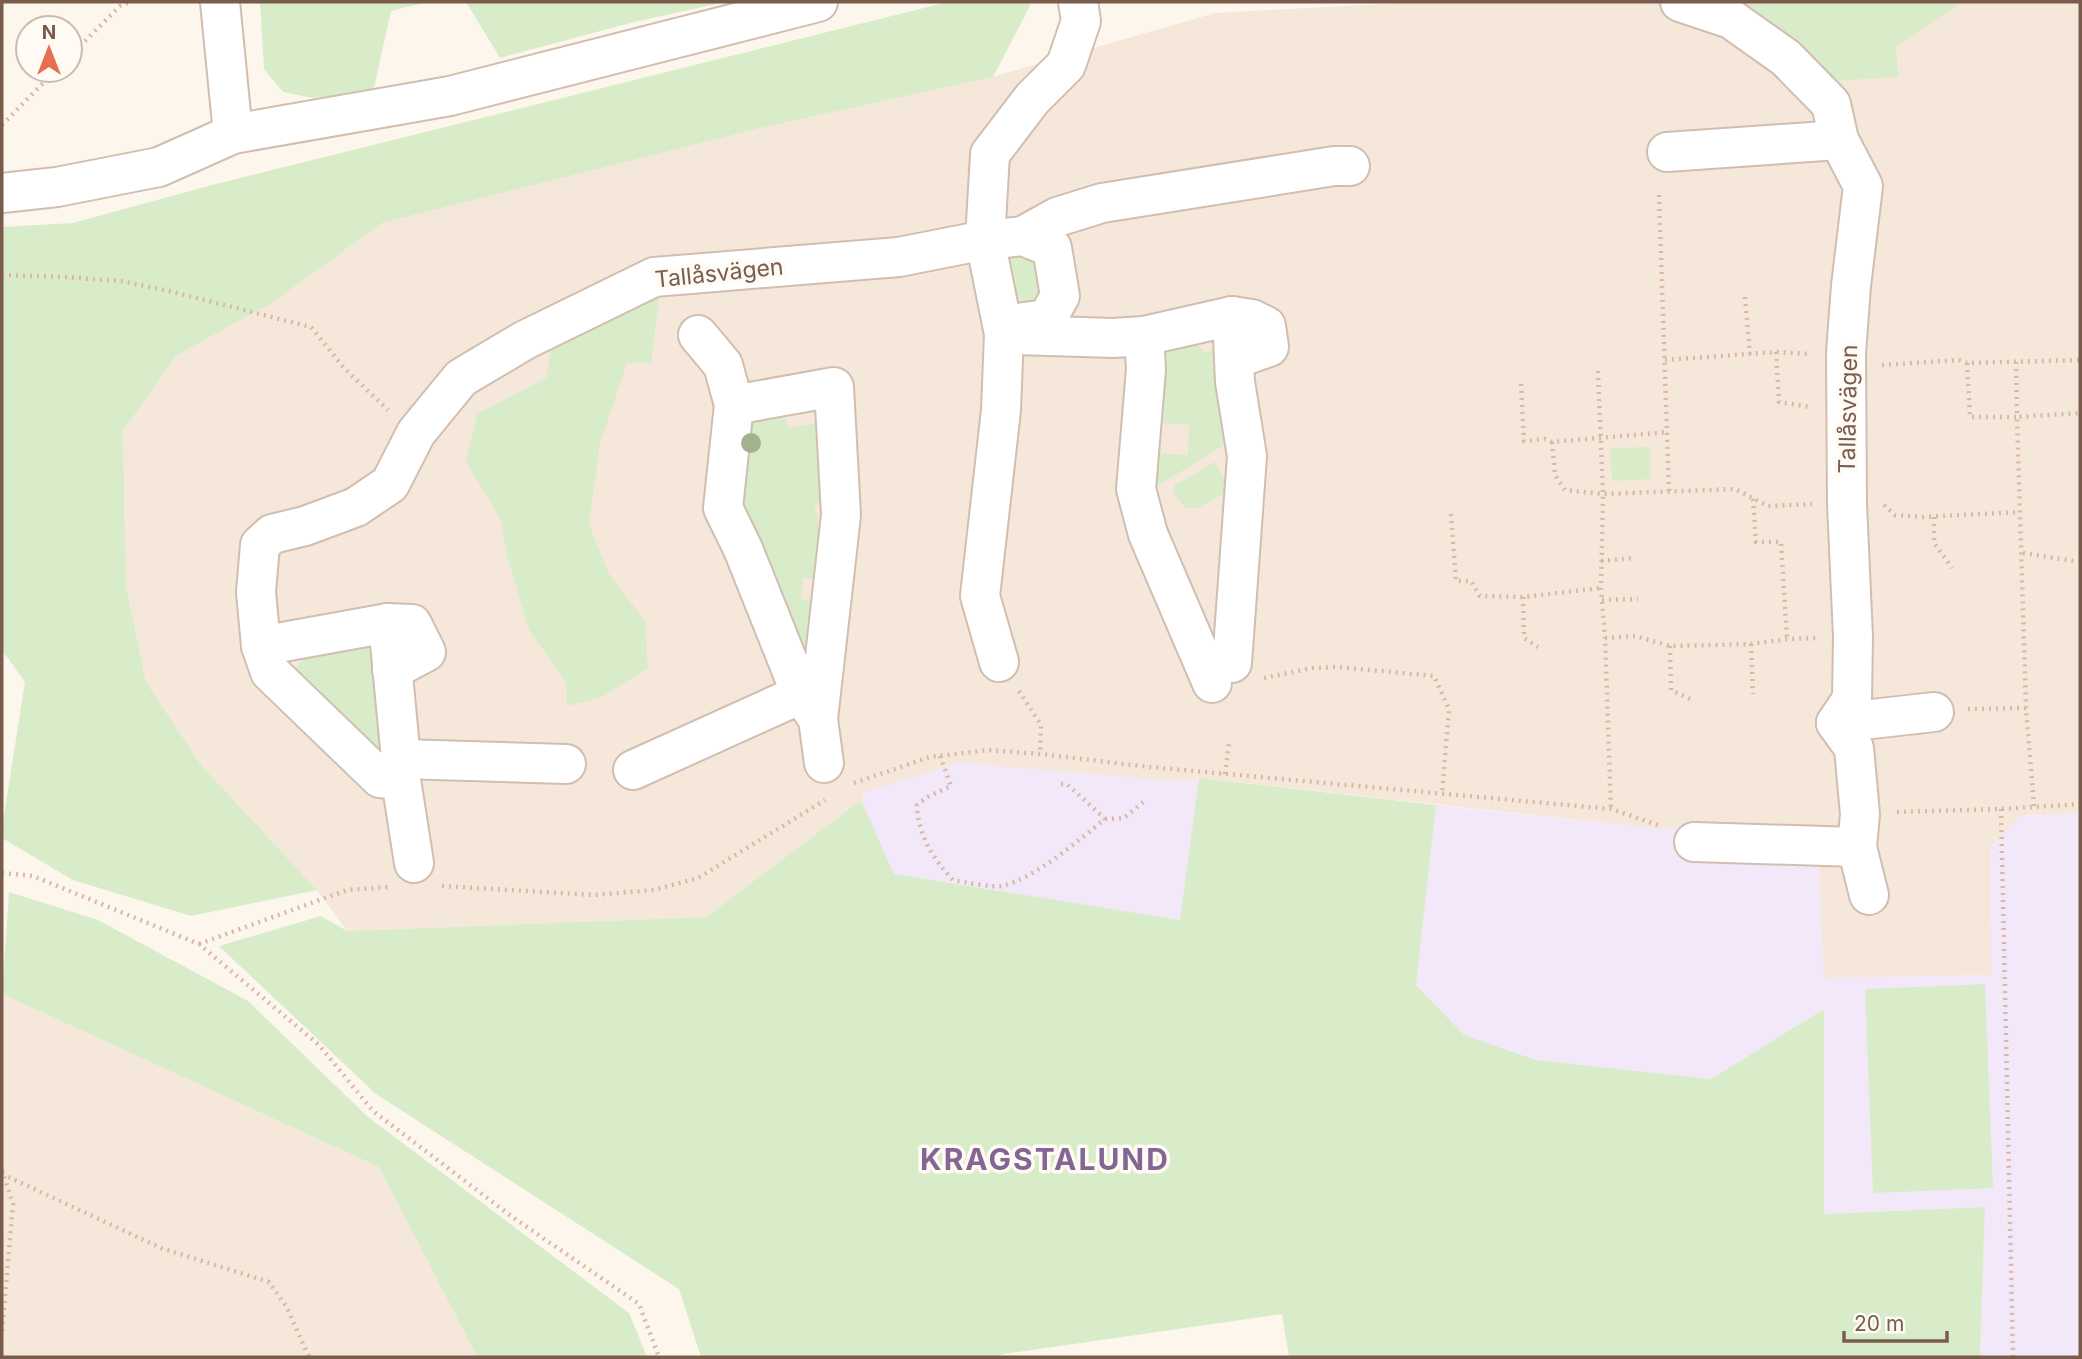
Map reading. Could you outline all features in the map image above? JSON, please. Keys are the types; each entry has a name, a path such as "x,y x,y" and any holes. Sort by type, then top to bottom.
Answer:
{"street":[{"path":"220,2 233,134"},
{"path":"2,193 57,187 159,167 233,134 450,96 818,2"},
{"path":"999,662 980,596 1001,410 1003,330 985,240 990,154 1032,99 1066,65 1081,21 1078,2"},
{"name":"Tallåsvägen","path":"1680,2 1731,19 1786,58 1831,104 1839,140 1863,186 1850,286 1863,359 1847,504 1853,637 1852,699 1836,723"},
{"path":"1667,152 1839,140"},
{"path":"1023,236 1057,217 1102,203 1334,166 1350,166"},
{"path":"1003,330 1046,319 1060,296 1052,248 1023,236"},
{"name":"Tallåsvägen","path":"566,764 401,769 380,778 270,672 261,646 256,592 260,545 272,534 305,526 356,507 390,484 416,433 461,378 525,340 654,277 899,257 985,240 1023,236"},
{"path":"1003,330 1113,338 1144,336 1232,316 1236,382 1247,456 1234,675"},
{"path":"698,335 723,365 734,405 723,508 809,706 834,783"},
{"path":"1144,336 1146,369 1136,489 1149,534 1234,675"},
{"path":"734,405 834,387 841,515 809,706"},
{"path":"261,646 388,623 401,769 418,878"},
{"path":"633,770 809,706"},
{"path":"1869,895 1858,830 1854,748 1836,723 1934,712"},
{"path":"1678,834 1858,830"}],"path":[{"path":"84,42 120,6 130,2"},
{"path":"2,125 42,84"},
{"path":"1659,195 1669,492"},
{"path":"2,275 121,281 169,290 311,327 344,368 416,433"},
{"path":"1745,298 1750,355"},
{"path":"1776,352 1779,402 1816,407"},
{"path":"1665,360 1776,352 1863,359 1959,360 1967,363 2080,359"},
{"path":"2016,362 2026,708 2034,806"},
{"path":"1967,363 1970,417 2080,413"},
{"path":"1598,371 1603,494 1601,588 1611,809"},
{"path":"1521,384 1524,442 1668,432"},
{"path":"1552,442 1555,475 1565,490 1603,494 1735,489 1768,506 1884,505 1895,515 1934,517 2019,512"},
{"path":"1753,499 1756,542 1781,542 1787,639"},
{"path":"1451,514 1456,581 1471,581 1480,596 1523,597 1601,588"},
{"path":"1934,517 1934,543 1952,568"},
{"path":"2023,553 2080,562"},
{"path":"1601,561 1634,558"},
{"path":"1523,597 1524,638 1538,646"},
{"path":"1602,600 1638,599"},
{"path":"1605,638 1635,636 1670,646 1853,637"},
{"path":"1751,644 1753,694"},
{"path":"1670,646 1671,690 1692,700"},
{"path":"999,662 1041,725 1040,754"},
{"path":"1234,675 1338,667 1434,677 1449,709 1441,794"},
{"path":"1934,712 2026,708"},
{"path":"1226,774 1229,743"},
{"path":"199,944 346,890 418,878 594,895 654,890 698,878 834,783 853,783 930,757 989,750 1150,768 1611,809 1678,834"},
{"path":"940,756 951,786 917,805 917,821 928,848 953,880 1001,887 1062,853 1105,819 1124,818 1147,799"},
{"path":"1059,784 1067,784 1105,819"},
{"path":"1858,830 2001,809 2080,803"},
{"path":"2001,809 2013,1357"},
{"path":"2,873 33,876 199,944 319,1045 373,1111 510,1216 639,1304 659,1357"},
{"path":"2,1173 13,1203 2,1332"},
{"path":"2,1173 161,1248 269,1282 286,1306 309,1357"}],"shaded area":[{"path":"1419,2 1729,2 1795,38 1832,81 1896,47 1962,2 2080,2 2080,813 2021,816 1991,847 1992,975 1823,978 1816,832 1651,828 1199,778 1178,782 864,792 861,800 706,917 347,931 317,890 201,765 146,682 126,586 123,431 176,356 272,303 382,223 761,128 993,77 1215,13"},
{"path":"960,763 1178,782 1199,778 1181,920 893,874 861,800 864,792"},
{"path":"1436,805 1651,828 1817,832 1824,978 1991,975 1990,847 2021,816 2080,813 2080,1357 1980,1357 1985,1207 1824,1214 1824,1009 1711,1079 1536,1060 1464,1035 1416,985"},
{"path":"2,994 379,1167 477,1357 2,1357"}],"green space":[{"path":"260,2 428,2 391,11 373,92 313,98 283,92 264,69"},
{"path":"466,2 726,2 634,22 500,58"},
{"path":"948,2 1032,2 993,77 761,128 382,223 272,303 176,356 123,431 126,586 146,682 201,765 317,890 191,916 73,880 2,838 25,682 2,650 2,227 73,223 212,185"},
{"path":"1729,2 1962,2 1896,47 1898,77 1832,81 1795,38"},
{"path":"1024,253 1036,269 1038,302 1017,307 1008,262 1014,254"},
{"path":"656,294 659,297 651,363 627,363 600,443 589,525 609,574 645,621 648,668 600,698 567,706 566,682 529,630 507,556 501,520 466,462 477,414 546,378 552,344"},
{"path":"1195,331 1203,353 1224,347 1237,437 1159,485 1146,486 1149,453 1188,455 1189,425 1150,422 1160,359 1169,343"},
{"path":"781,404 788,428 828,421 824,501 814,507 818,526 823,533 825,580 803,578 801,599 823,602 816,685 732,501 742,411"},
{"path":"1650,447 1651,479 1612,481 1610,448"},
{"path":"1215,462 1230,491 1197,508 1185,508 1173,492 1175,485"},
{"path":"376,633 393,746 378,755 286,675 310,655"},
{"path":"1199,778 1436,805 1416,985 1464,1035 1536,1060 1711,1079 1824,1009 1824,1214 1985,1207 1980,1357 1289,1357 1282,1314 1003,1354 998,1357 701,1357 679,1289 376,1094 219,946 321,916 347,931 706,917 861,800 894,874 1180,920"},
{"path":"9,892 98,920 248,1001 368,1117 629,1313 647,1357 477,1357 379,1167 2,994"},
{"path":"1985,984 1993,1188 1873,1193 1865,989"}],"district":[{"name":"KRAGSTALUND","path":"1045,1159"}]}
